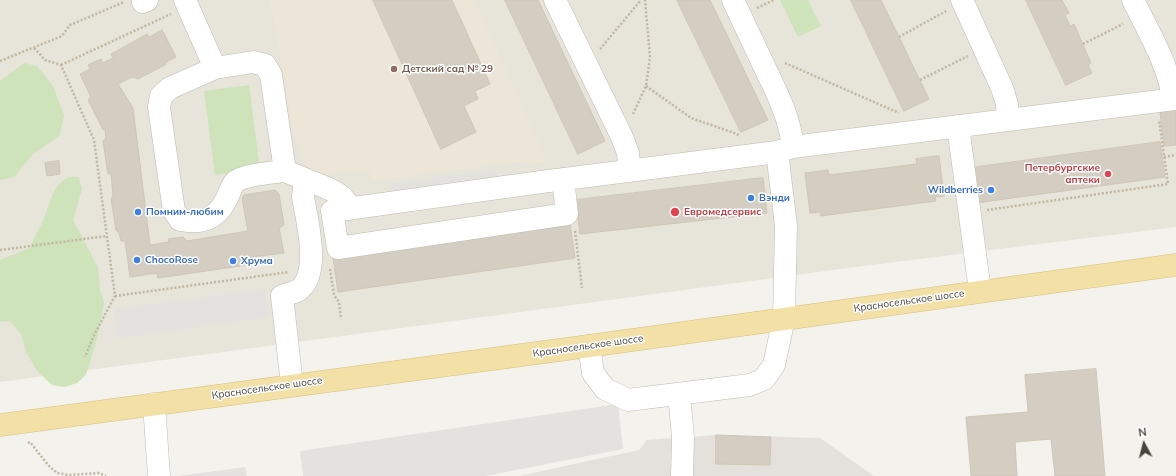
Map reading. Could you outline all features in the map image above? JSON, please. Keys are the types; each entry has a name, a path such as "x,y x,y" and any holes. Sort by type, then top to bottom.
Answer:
{"main road":[{"name":"Красносельское шоссе","path":"0,424 589,346 1176,264"}],"lane":[{"path":"555,0 622,138 628,153 630,171"},
{"path":"589,346 594,373 605,389 628,400 750,385 764,379 774,365 784,318 786,226 776,151 792,132 788,118 777,93 733,0"},
{"path":"963,1 1002,88 1007,104 1008,119"},
{"path":"178,7 215,68"},
{"path":"563,179 567,214 338,248 332,211 563,179 1008,119 1169,100 1171,85 1167,71 1137,8"},
{"path":"285,171 271,75 265,65 253,62 215,68 170,88 161,96 159,107 174,211 180,220 190,222 207,220 217,214 224,205 234,183 243,178 285,171 344,198 348,203 349,209"},
{"path":"958,126 980,291"},
{"path":"292,385 282,296 297,291 307,280 311,268 311,256 303,197 307,180"},
{"path":"679,394 684,437 682,476"},
{"path":"154,404 158,476"}],"path":[{"path":"586,65 641,0"},
{"path":"622,138 646,86 650,57 646,0"},
{"path":"754,9 774,0"},
{"path":"0,61 62,36 70,25 139,1"},
{"path":"899,38 963,1"},
{"path":"34,48 45,60 61,65 178,7"},
{"path":"1082,44 1137,8"},
{"path":"920,80 984,47"},
{"path":"784,62 905,116"},
{"path":"61,65 94,140 115,296 95,333 85,356"},
{"path":"646,86 691,118 737,134 776,151"},
{"path":"970,212 1168,184 1164,157 1169,100"},
{"path":"1164,157 1176,155"},
{"path":"567,214 574,220 582,288"},
{"path":"0,250 107,236"},
{"path":"338,248 328,255 334,295 338,302 340,318"},
{"path":"115,296 311,268"},
{"path":"30,442 48,465 57,473 69,475 99,473 106,476"}],"shaded area":[{"path":"0,0 1176,0 1176,227 855,267 0,382"},
{"name":"Детский сад № 29","path":"270,0 475,0 546,161 531,163 516,162 372,181 370,170 322,176 308,169 294,137"},
{"path":"497,169 500,193 394,208 391,184"},
{"path":"265,289 269,317 118,338 114,309"},
{"path":"618,404 623,449 486,476 303,476 300,451"},
{"path":"716,435 820,438 874,476 519,476 639,450 647,440"},
{"path":"245,467 247,476 179,476"}],"green space":[{"path":"780,0 808,0 821,26 798,37"},
{"path":"24,63 37,66 53,86 64,115 60,135 33,154 14,177 0,180 0,81"},
{"path":"249,85 260,169 215,175 204,91"},
{"path":"69,177 79,177 82,189 73,220 98,267 100,289 104,303 98,335 86,375 77,383 65,387 52,385 38,372 26,352 21,334 10,321 0,322 0,260 30,248 56,189 59,184"}],"building":[{"path":"373,0 452,0 490,84 475,91 478,99 464,106 476,132 441,149"},
{"path":"505,0 538,0 605,141 578,154"},
{"path":"677,0 710,0 768,120 741,132"},
{"path":"851,0 881,0 929,99 904,111"},
{"path":"1026,0 1062,0 1069,13 1065,15 1070,26 1074,24 1091,63 1088,65 1092,73 1066,85"},
{"path":"162,30 176,57 168,61 165,65 138,79 132,77 118,84 133,108 150,245 169,242 168,239 183,237 187,241 248,231 242,199 244,195 275,190 279,194 284,225 279,228 284,253 252,257 254,264 158,278 157,273 130,277 125,241 121,241 119,233 116,230 111,199 113,196 111,173 108,174 103,141 106,139 105,129 103,130 88,100 91,97 80,74 90,69 88,65 101,59 103,63 113,58 111,54 147,34 149,37"},
{"path":"1176,110 1176,145 1164,146 1160,112"},
{"path":"1160,142 1165,177 976,203 971,168"},
{"path":"939,156 944,196 935,197 936,201 821,216 820,212 810,213 805,173 828,170 829,175 917,164 916,159"},
{"path":"59,161 60,174 47,176 45,163"},
{"path":"763,178 767,213 580,234 576,200"},
{"path":"570,224 575,258 338,292 333,258"},
{"path":"1096,369 1105,476 1055,476 1051,439 1015,442 1017,476 971,476 966,417 1028,412 1025,375"},
{"path":"716,435 771,437 770,465 716,464"}],"place":[{"name":"Детский сад № 29","path":"394,69"},
{"name":"Петербургские аптеки","path":"1108,174"},
{"name":"Wildberries","path":"991,190"},
{"name":"Вэнди","path":"751,198"},
{"name":"Помним-любим","path":"138,212"},
{"name":"Евромедсервис","path":"675,212"},
{"name":"ChocoRose","path":"137,260"},
{"name":"Хрума","path":"233,261"}]}
